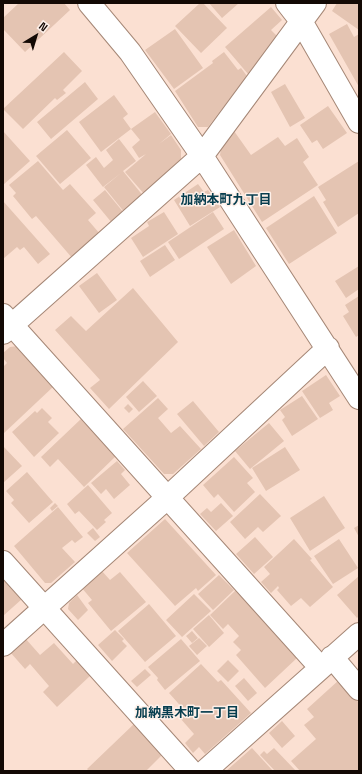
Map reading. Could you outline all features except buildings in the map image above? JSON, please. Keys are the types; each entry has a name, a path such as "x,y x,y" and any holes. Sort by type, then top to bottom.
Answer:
{"street":[{"path":"89,3 130,52 202,156 328,348 359,398"},
{"path":"288,3 302,21 359,122"},
{"path":"315,3 202,156 6,325 167,498 326,662 359,689"},
{"path":"3,645 167,498 328,348"},
{"path":"3,562 191,771"},
{"path":"205,771 359,634"}],"district":[{"name":"加納本町九丁目","path":"226,200"},
{"name":"加納黒木町一丁目","path":"187,713"}]}
